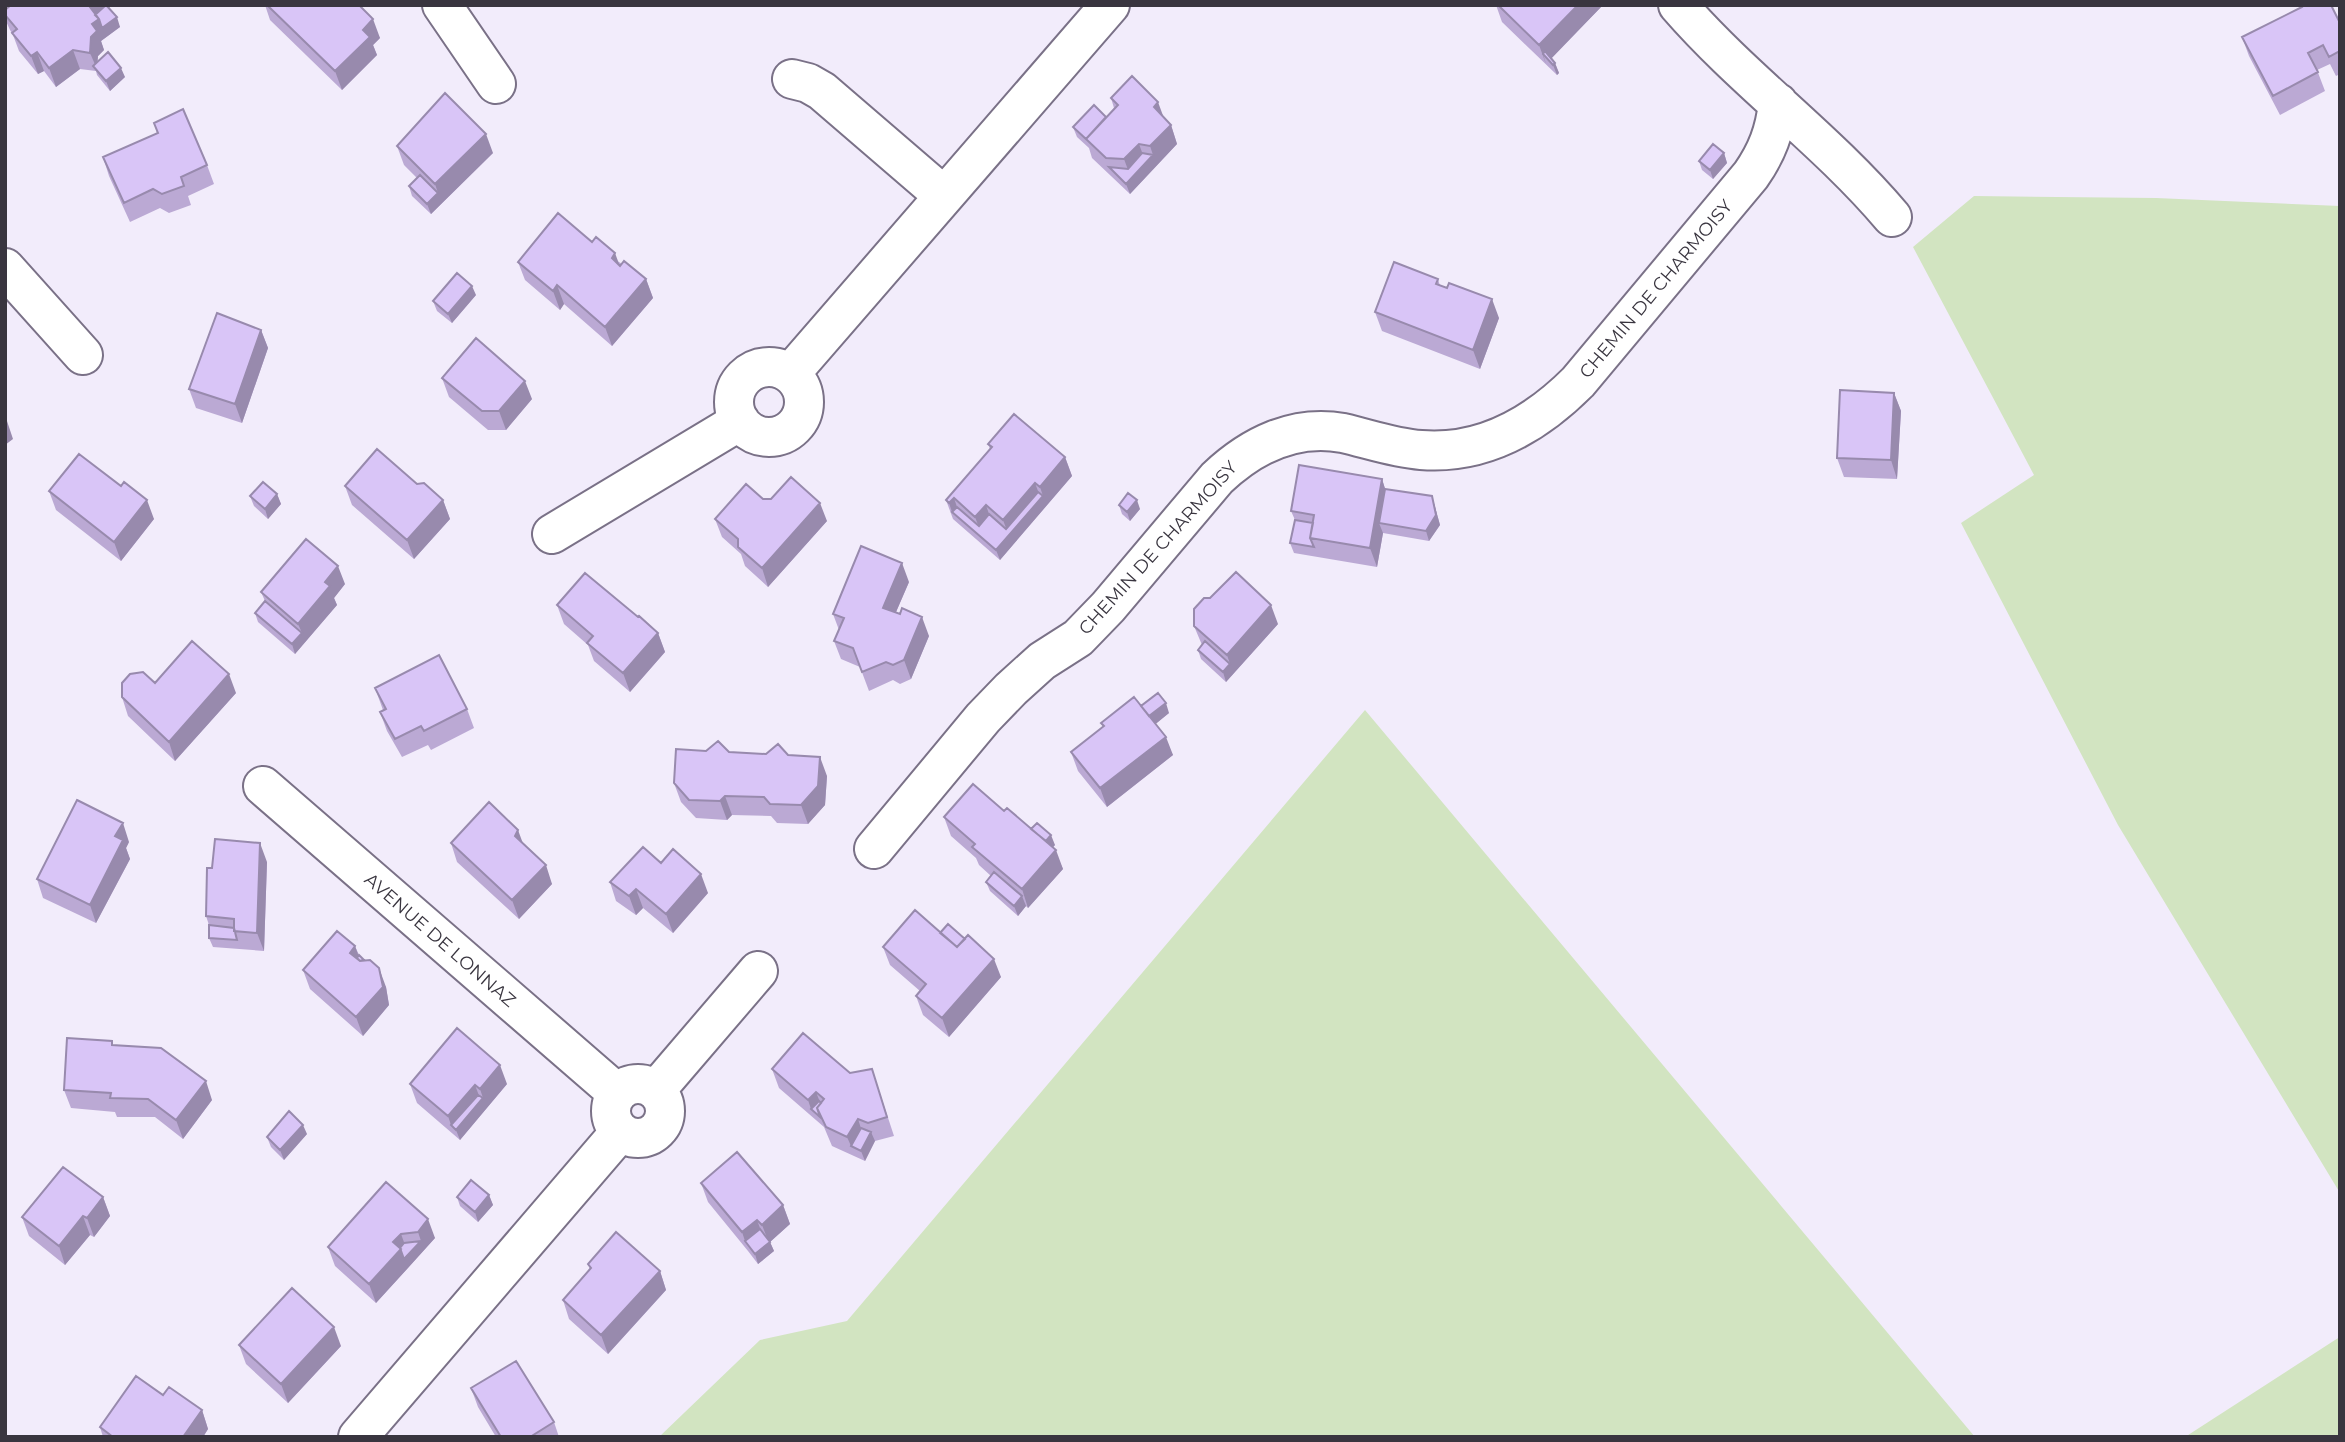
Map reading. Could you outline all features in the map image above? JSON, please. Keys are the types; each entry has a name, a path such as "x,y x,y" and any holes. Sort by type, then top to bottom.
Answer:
{"street":[{"path":"442,5 496,84"},
{"path":"790,374 1110,5"},
{"path":"1678,5 1866,187 1892,217"},
{"path":"792,79 808,83 822,91 944,196"},
{"name":"CHEMIN DE CHARMOISY","path":"874,849 992,708 1041,662 1078,638 1108,607 1217,478 1237,459 1260,445 1286,435 1313,432 1341,433 1396,448 1424,451 1482,444 1509,434 1558,402 1578,382 1751,175 1771,142 1777,103"},
{"path":"5,268 83,355"},
{"path":"767,367 790,374 803,395 803,407 792,428 771,437 748,430 734,410 737,386 755,369 767,367"},
{"path":"552,534 740,421"},
{"name":"AVENUE DE LONNAZ","path":"263,786 617,1093"},
{"path":"656,1090 758,971"},
{"path":"636,1083 656,1090 663,1100 666,1112 662,1124 654,1133 643,1138 631,1138 620,1132 610,1113 617,1093 625,1086 636,1083"},
{"path":"358,1437 620,1132"}],"green space":[{"path":"1974,196 2156,198 2340,206 2340,1193 2118,825 1961,523 2034,475 1913,247"},
{"path":"1365,710 1975,1437 659,1437 760,1340 847,1321"},
{"path":"2340,1337 2340,1437 2185,1437 2335,1340"}],"building":[{"path":"11,5 92,5 90,7 99,19 92,24 97,31 91,37 90,53 73,50 49,68 37,52 31,56 12,33 17,29 5,15 5,10"},
{"path":"106,5 117,17 102,28 95,15"},
{"path":"267,5 359,5 373,19 363,30 370,37 335,71"},
{"path":"1498,5 1578,5 1539,45"},
{"path":"2301,5 2331,5 2340,23 2340,51 2329,57 2323,45 2308,53 2318,72 2273,96 2242,37 2302,7"},
{"path":"1545,51 1555,63 1553,65 1543,54"},
{"path":"108,52 121,68 106,81 93,66"},
{"path":"1132,76 1158,102 1154,107 1171,125 1150,146 1139,144 1124,159 1106,158 1086,139 1118,105 1111,98"},
{"path":"445,93 486,134 435,184 397,146"},
{"path":"1094,105 1106,117 1086,139 1073,127"},
{"path":"183,109 207,165 181,177 184,186 162,194 153,189 124,203 103,157 158,133 154,123"},
{"path":"1713,144 1724,153 1710,170 1699,161"},
{"path":"1142,153 1153,155 1126,184 1109,167 1128,169"},
{"path":"420,175 438,193 427,204 409,186"},
{"path":"558,213 592,242 596,237 615,253 612,258 620,266 624,261 646,279 605,327 557,285 553,291 518,262"},
{"path":"1394,262 1438,279 1436,284 1447,288 1449,283 1492,299 1473,350 1375,312"},
{"path":"457,273 472,286 448,314 433,301"},
{"path":"217,313 261,330 235,404 189,389"},
{"path":"476,338 525,381 499,411 482,411 442,378"},
{"path":"1840,390 1894,393 1891,460 1837,458"},
{"path":"1014,414 1065,457 1040,487 1035,483 1003,520 986,505 975,517 954,498 949,503 946,500 992,447 988,444"},
{"path":"377,449 417,484 424,483 443,500 407,540 345,486"},
{"path":"79,454 121,486 124,482 147,500 114,542 49,491"},
{"path":"1299,465 1382,479 1370,548 1310,538 1314,515 1291,511"},
{"path":"791,477 820,503 762,568 738,547 738,539 715,519 746,484 763,499 771,499"},
{"path":"263,482 277,494 265,509 250,496"},
{"path":"1385,489 1432,496 1436,515 1426,531 1379,523"},
{"path":"1038,492 1043,496 996,550 952,512 957,507 979,526 989,514 1006,529"},
{"path":"1128,493 1137,500 1127,512 1119,505"},
{"path":"1295,520 1313,523 1310,538 1314,547 1290,543"},
{"path":"306,539 338,566 325,582 330,586 298,624 261,592"},
{"path":"861,546 902,563 883,608 900,614 902,608 922,617 904,660 893,665 886,662 862,672 853,648 834,641 844,618 833,614"},
{"path":"1236,572 1271,605 1227,655 1194,626 1194,609 1204,598 1210,598"},
{"path":"585,573 658,633 623,673 587,643 593,636 557,605"},
{"path":"265,601 302,633 292,644 255,613"},
{"path":"192,641 229,674 169,742 122,697 122,683 130,674 143,672 155,683"},
{"path":"1205,641 1230,664 1223,672 1198,650"},
{"path":"439,655 467,709 424,731 421,726 395,739 380,712 386,709 375,688"},
{"path":"1158,693 1166,703 1149,716 1141,706"},
{"path":"1134,697 1166,737 1100,788 1071,752 1104,726 1101,723"},
{"path":"718,741 729,752 766,754 778,744 788,755 820,757 818,786 801,805 770,804 764,797 725,796 720,801 689,800 674,783 676,749 706,751"},
{"path":"973,784 1004,811 1007,808 1056,850 1022,889 972,847 975,844 944,817"},
{"path":"77,800 123,823 115,836 123,840 90,905 37,879"},
{"path":"489,802 518,830 515,836 546,865 512,900 451,843"},
{"path":"1037,823 1051,835 1046,841 1031,829"},
{"path":"215,839 260,843 257,933 234,931 234,919 206,916 207,868 212,868"},
{"path":"643,847 661,863 673,849 701,874 666,914 636,889 629,896 610,882"},
{"path":"994,872 1022,896 1014,906 986,882"},
{"path":"915,910 957,947 968,935 994,959 942,1018 916,996 926,984 883,947"},
{"path":"948,924 965,939 957,947 940,933"},
{"path":"209,925 234,928 237,940 209,938"},
{"path":"337,931 355,946 350,953 360,961 370,960 379,968 383,987 356,1017 303,970"},
{"path":"457,1028 500,1065 480,1089 475,1085 448,1116 410,1084"},
{"path":"803,1033 850,1073 872,1069 887,1117 868,1123 858,1119 847,1137 826,1127 817,1108 824,1099 816,1092 808,1100 772,1069"},
{"path":"67,1038 112,1041 112,1045 161,1048 206,1081 176,1120 148,1099 110,1098 111,1093 64,1090"},
{"path":"478,1095 483,1098 456,1130 451,1125"},
{"path":"819,1101 821,1103 817,1108 820,1117 811,1109"},
{"path":"289,1111 303,1125 280,1150 267,1137"},
{"path":"861,1128 871,1132 861,1151 851,1146"},
{"path":"737,1152 783,1205 762,1225 757,1220 742,1232 701,1183"},
{"path":"63,1167 103,1197 87,1218 83,1216 59,1246 22,1217"},
{"path":"471,1180 489,1195 475,1212 457,1197"},
{"path":"386,1182 428,1219 418,1232 401,1234 393,1242 401,1249 369,1284 328,1247"},
{"path":"760,1229 770,1242 755,1254 745,1241"},
{"path":"616,1232 660,1271 601,1335 563,1300 591,1268 588,1264"},
{"path":"421,1241 404,1259 400,1248 404,1243"},
{"path":"292,1288 334,1327 281,1384 239,1345"},
{"path":"516,1361 554,1422 530,1437 501,1437 471,1388"},
{"path":"136,1376 163,1395 169,1387 202,1410 183,1437 113,1437 100,1427"}]}
